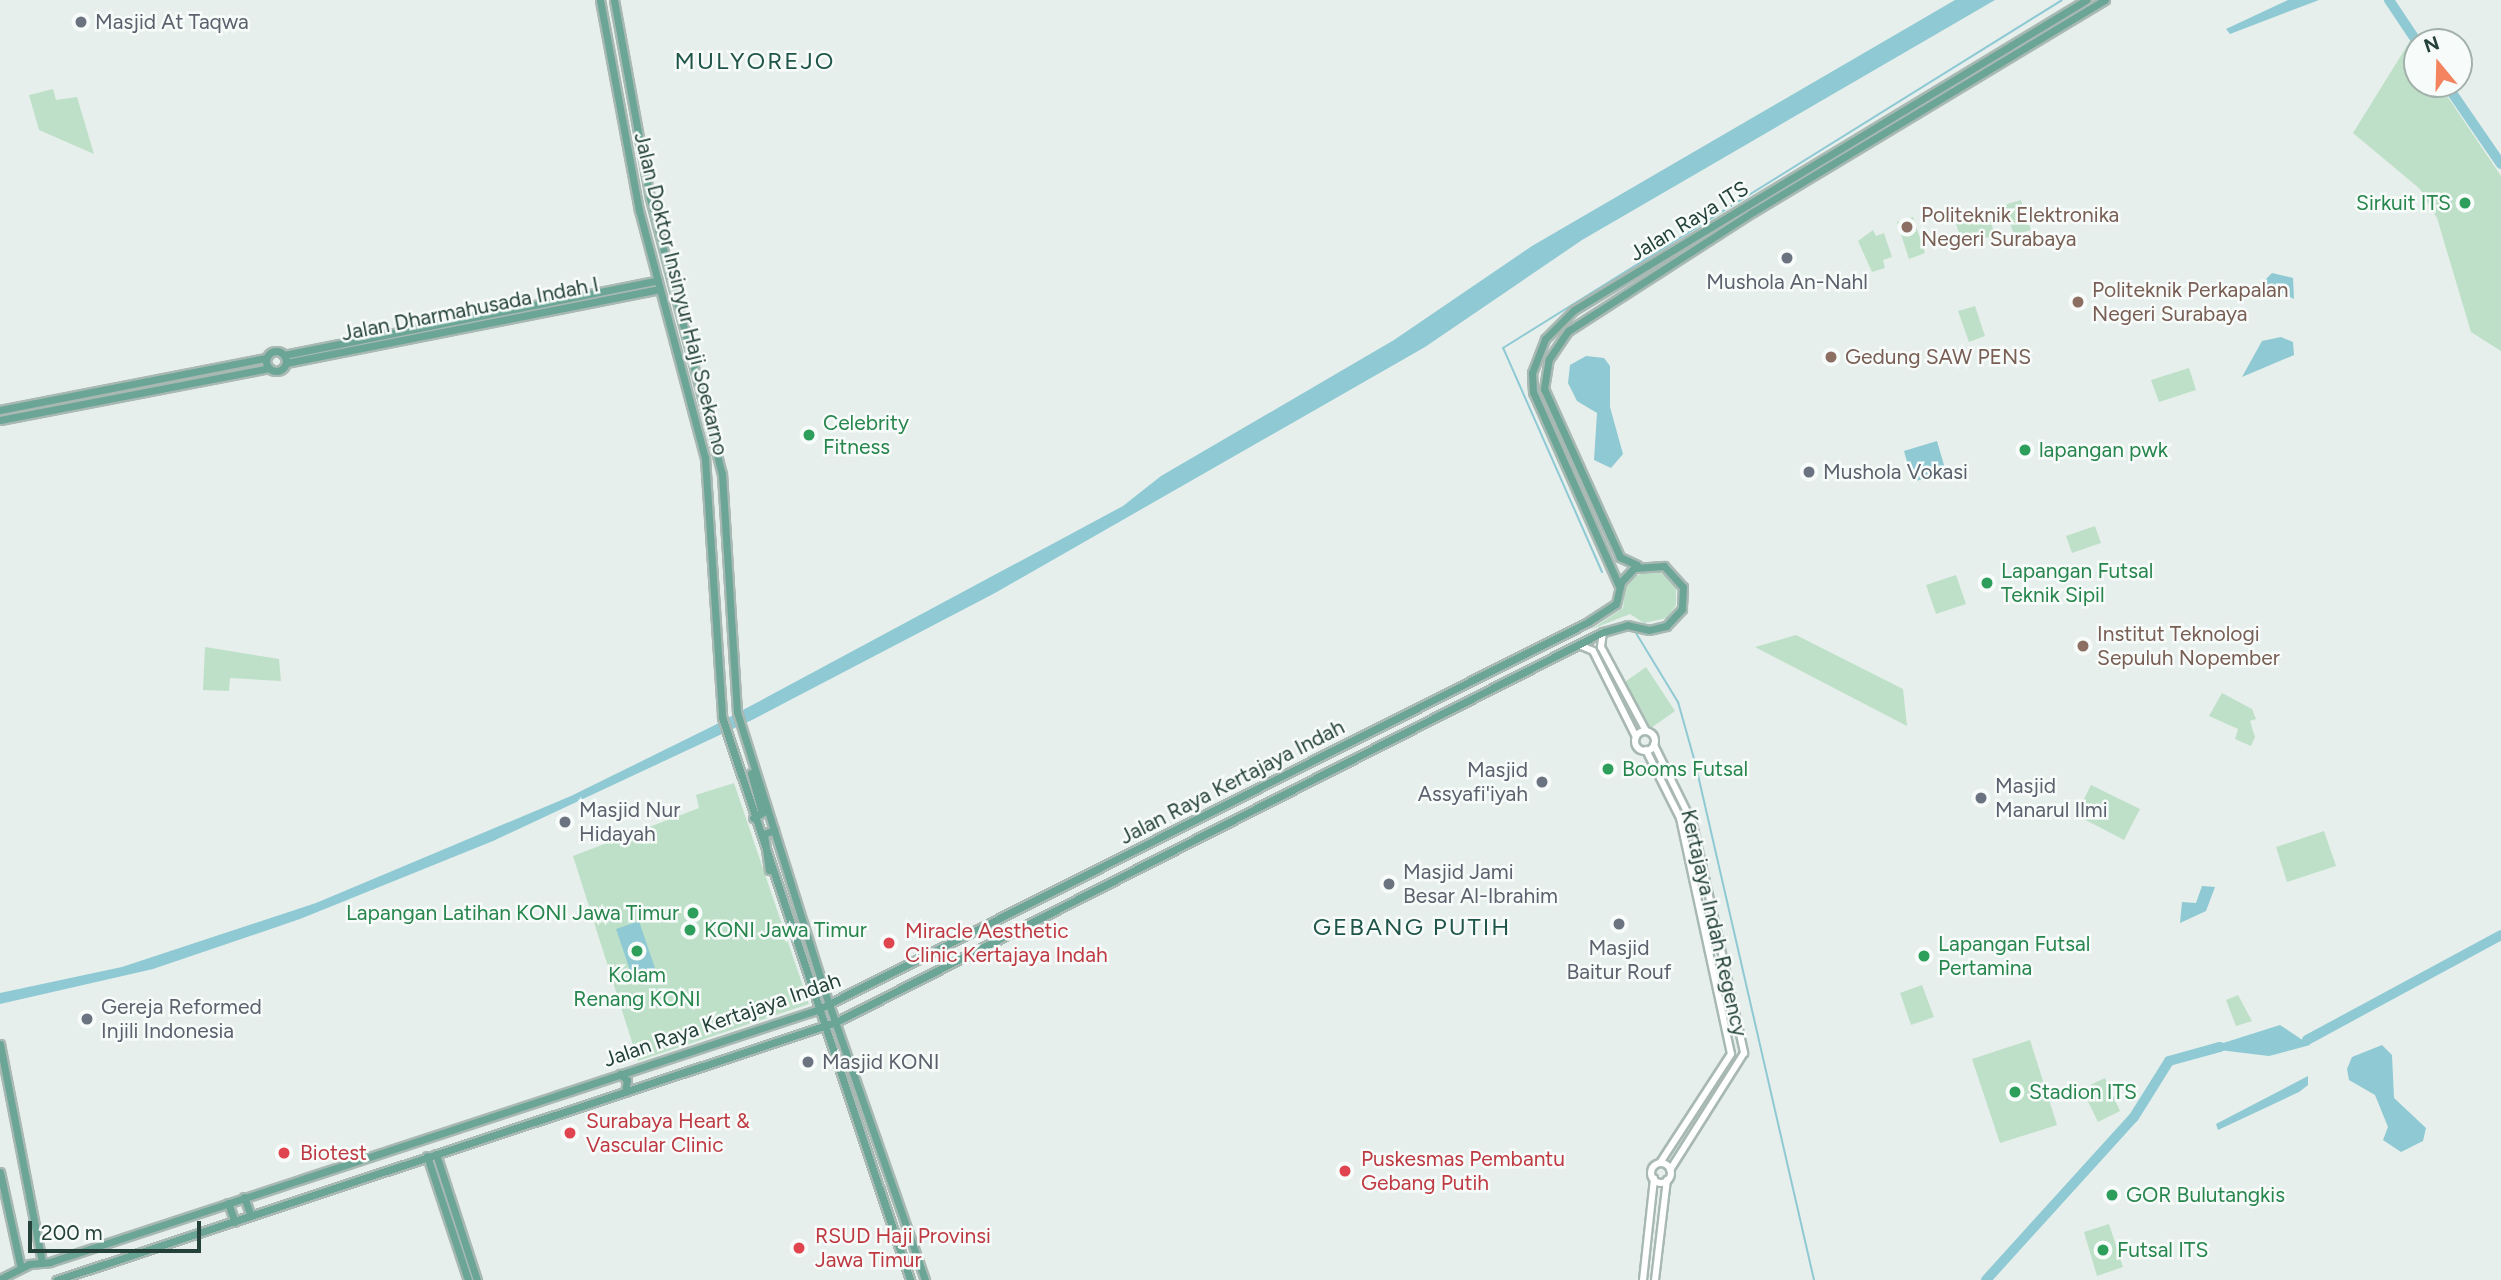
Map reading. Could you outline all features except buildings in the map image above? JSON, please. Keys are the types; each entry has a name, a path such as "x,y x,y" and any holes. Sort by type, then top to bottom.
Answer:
{"main road":[{"name":"Jalan Doktor Insinyur Haji Soekarno","path":"600,0 637,201 707,475 722,717 769,870 910,1280"},
{"name":"Jalan Doktor Insinyur Haji Soekarno","path":"614,0 650,198 722,474 737,712 741,729 835,1022 925,1280"},
{"name":"Jalan Raya ITS","path":"1619,586 1534,392 1532,373 1545,339 1574,310 2086,0"},
{"name":"Jalan Raya ITS","path":"1641,565 1623,561 1544,389 1543,373 1556,346 1582,319 2105,0"},
{"path":"2042,27 2047,36"},
{"path":"2032,33 2037,41"},
{"path":"1836,151 1842,161"},
{"path":"1827,157 1833,167"},
{"path":"637,201 650,198"},
{"path":"1688,242 1695,250"},
{"path":"1679,247 1685,256"},
{"name":"Jalan Dharmahusada Indah I","path":"285,359 657,280"},
{"name":"Jalan Dharmahusada Indah I","path":"285,359 481,325 660,289"},
{"path":"479,316 481,325"},
{"path":"0,410 267,358 273,351 285,359 280,370 269,368 0,420"},
{"path":"267,358 269,368"},
{"path":"682,373 693,372 695,365"},
{"path":"1559,452 1569,448"},
{"path":"1564,464 1574,459"},
{"path":"1619,586 1641,565"},
{"name":"Jalan Raya Kertajaya Indah","path":"57,1280 835,1022 1599,634 1614,627 1661,628 1682,609 1683,587 1672,570 1641,565"},
{"name":"Jalan Raya Kertajaya Indah","path":"0,1279 21,1268 42,1264 817,1010 1575,628 1616,604 1619,586"},
{"path":"1588,621 1599,634"},
{"path":"1575,628 1580,644"},
{"path":"1324,755 1332,771"},
{"path":"752,765 762,813 753,818"},
{"path":"769,870 764,834 774,830"},
{"path":"1068,885 1076,901"},
{"path":"0,1044 42,1264"},
{"path":"640,1067 637,1076 647,1085"},
{"path":"620,1074 627,1080 625,1092"},
{"path":"436,1154 477,1280"},
{"path":"427,1156 468,1280"},
{"path":"0,1172 21,1268"},
{"path":"434,1179 443,1176"},
{"path":"244,1197 251,1216"},
{"path":"228,1203 235,1222"},
{"path":"893,1233 905,1228"},
{"path":"896,1242 909,1237"}],"street":[{"path":"1580,644 1593,651 1636,737 1636,744 1646,750 1654,746 1653,734 1646,731 1601,647 1599,634"},
{"path":"1636,737 1646,731"},
{"name":"Kertajaya Indah Regency","path":"1654,746 1685,800 1732,991 1744,1053 1670,1170 1667,1180"},
{"name":"Kertajaya Indah Regency","path":"1646,750 1680,818 1721,994 1729,1060 1660,1163 1652,1170 1654,1180"},
{"path":"1697,897 1708,894"},
{"path":"1721,994 1732,991"},
{"path":"1660,1163 1670,1170"},
{"path":"1643,1280 1654,1180 1667,1180 1655,1280"}],"green space":[{"name":"Sirkuit ITS","path":"2403,52 2403,98 2448,98 2501,176 2501,351 2471,332 2437,218 2420,189 2353,133"},
{"path":"53,89 56,100 77,97 94,154 39,130 29,95"},
{"path":"2021,200 2031,230 2014,235 2004,205"},
{"path":"1988,213 1995,235 1963,245 1956,224"},
{"path":"1913,217 1925,253 1909,259 1897,222"},
{"path":"1873,230 1876,236 1884,233 1892,257 1883,260 1885,268 1872,272 1858,241"},
{"path":"1975,306 1985,336 1969,342 1958,311"},
{"path":"2189,368 2196,390 2159,402 2151,380"},
{"path":"2095,526 2101,543 2072,553 2066,536"},
{"path":"1653,569 1668,577 1676,589 1676,605 1667,618 1644,623 1630,614 1592,629 1623,608 1626,580"},
{"path":"1956,575 1966,604 1936,614 1926,585"},
{"path":"1796,635 1903,689 1907,726 1755,647"},
{"path":"205,647 279,659 281,681 230,678 229,691 203,690"},
{"path":"1646,667 1675,711 1651,728 1625,682"},
{"path":"2222,693 2252,709 2256,719 2250,721 2255,737 2251,746 2235,739 2238,729 2209,716"},
{"name":"KONI Jawa Timur","path":"734,783 809,1004 638,1061 573,856 699,808 696,795"},
{"path":"2091,785 2140,809 2124,840 2076,815"},
{"path":"2324,831 2336,866 2287,882 2276,847"},
{"path":"1922,985 1934,1017 1911,1025 1900,993"},
{"path":"2238,995 2252,1021 2236,1026 2226,1000"},
{"name":"Stadion ITS","path":"2030,1040 2057,1125 2000,1143 1972,1059"},
{"path":"2105,1078 2120,1111 2098,1122 2082,1089"},
{"name":"Futsal ITS","path":"2109,1224 2123,1267 2097,1276 2084,1232"}],"water":[{"path":"1955,0 1995,0 1582,240 1425,347 995,593 754,719 493,841 300,919 153,969 0,1004 0,993 122,967 316,903 571,796 713,726 1123,506 1161,476 1394,340 1532,246"},
{"path":"2288,0 2319,0 2230,34 2226,29"},
{"path":"2272,273 2293,278 2294,299 2262,283"},
{"path":"2281,337 2293,342 2294,355 2242,377 2262,341"},
{"path":"1586,356 1604,358 1610,366 1610,407 1623,454 1611,468 1594,460 1597,413 1577,401 1568,383 1570,365"},
{"path":"1937,441 1946,472 1913,482 1904,451"},
{"path":"2202,886 2215,887 2206,911 2180,923 2182,902 2196,903"},
{"name":"Kolam Renang KONI","path":"639,921 657,974 634,982 616,929"},
{"path":"2280,1025 2310,1045 2269,1056 2219,1050 2220,1044"},
{"path":"2382,1045 2392,1055 2394,1098 2426,1128 2423,1141 2401,1152 2383,1140 2388,1127 2375,1095 2349,1080 2347,1069 2352,1057"},
{"path":"2308,1076 2308,1085 2299,1092 2218,1130 2216,1124"}],"waterway":[{"path":"1602,572 1503,348 2062,0"},
{"path":"2389,0 2408,28"},
{"path":"2456,98 2501,164"},
{"path":"1636,633 1678,702 1695,762 1814,1280"},
{"path":"2307,1040 2501,935"},
{"path":"1986,1280 2134,1117 2169,1061 2220,1047"}],"place":[{"name":"Masjid At Taqwa","path":"81,22"},
{"name":"Sirkuit ITS","path":"2465,203"},
{"name":"Politeknik Elektronika Negeri Surabaya","path":"1907,227"},
{"name":"Mushola An-Nahl","path":"1787,258"},
{"name":"Politeknik Perkapalan Negeri Surabaya","path":"2078,302"},
{"name":"Gedung SAW PENS","path":"1831,357"},
{"name":"Celebrity Fitness","path":"809,435"},
{"name":"lapangan pwk","path":"2025,450"},
{"name":"Mushola Vokasi","path":"1809,472"},
{"name":"Lapangan Futsal Teknik Sipil","path":"1987,583"},
{"name":"Institut Teknologi Sepuluh Nopember","path":"2083,646"},
{"name":"Booms Futsal","path":"1608,769"},
{"name":"Masjid Assyafi'iyah","path":"1542,782"},
{"name":"Masjid Manarul Ilmi","path":"1981,798"},
{"name":"Masjid Nur Hidayah","path":"565,822"},
{"name":"Masjid Jami Besar Al-Ibrahim","path":"1389,884"},
{"name":"Lapangan Latihan KONI Jawa Timur","path":"693,913"},
{"name":"Masjid Baitur Rouf","path":"1619,924"},
{"name":"KONI Jawa Timur","path":"690,930"},
{"name":"Miracle Aesthetic Clinic Kertajaya Indah","path":"889,943"},
{"name":"Kolam Renang KONI","path":"637,951"},
{"name":"Lapangan Futsal Pertamina","path":"1924,956"},
{"name":"Gereja Reformed Injili Indonesia","path":"87,1019"},
{"name":"Masjid KONI","path":"808,1062"},
{"name":"Stadion ITS","path":"2015,1092"},
{"name":"Surabaya Heart & Vascular Clinic","path":"570,1133"},
{"name":"Biotest","path":"284,1153"},
{"name":"Puskesmas Pembantu Gebang Putih","path":"1345,1171"},
{"name":"GOR Bulutangkis","path":"2112,1195"},
{"name":"RSUD Haji Provinsi Jawa Timur","path":"799,1248"},
{"name":"Futsal ITS","path":"2103,1250"}],"district":[{"name":"MULYOREJO","path":"755,61"},
{"name":"GEBANG PUTIH","path":"1412,927"}]}
